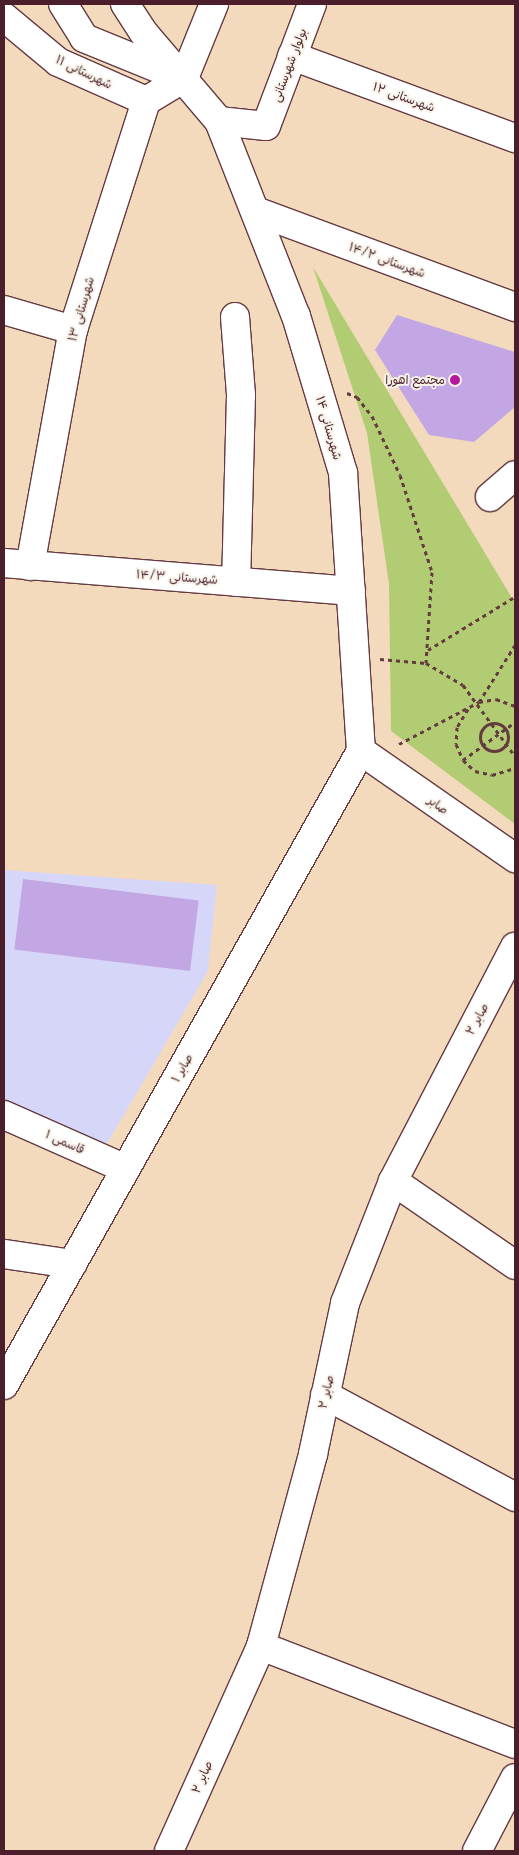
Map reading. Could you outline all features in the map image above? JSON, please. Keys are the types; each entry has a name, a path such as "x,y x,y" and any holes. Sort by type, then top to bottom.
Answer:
{"street":[{"path":"63,4 84,38 184,78"},
{"name":"شهرستانی ۱۴","path":"125,4 144,34 184,78 219,121 258,212 315,379 343,473 361,752"},
{"path":"146,101 184,78 214,4"},
{"name":"بولوار شهرستانی","path":"219,121 266,126 312,4"},
{"name":"شهرستانی ۱۱","path":"4,17 58,62 146,101"},
{"name":"شهرستانی ۱۲","path":"292,56 515,138"},
{"name":"شهرستانی ۱۳","path":"30,566 73,330 146,101"},
{"name":"شهرستانی ۱۴/۲","path":"258,212 515,307"},
{"path":"4,310 73,330"},
{"path":"235,318 241,395 236,582"},
{"path":"490,497 515,475"},
{"name":"شهرستانی ۱۴/۳","path":"4,563 350,590"},
{"name":"صابر","path":"361,752 515,858"},
{"name":"صابر ۱","path":"4,1385 361,752"},
{"name":"صابر ۲","path":"169,1851 261,1646 326,1395 345,1303 393,1181 515,947"},
{"name":"قاسمی ۱","path":"4,1115 126,1169"},
{"path":"393,1181 515,1265"},
{"path":"4,1254 72,1264"},
{"path":"326,1395 515,1497"},
{"path":"261,1646 515,1744"},
{"path":"477,1851 515,1778"}],"path":[{"path":"315,379 357,397 372,416 400,475 432,572 426,663"},
{"path":"428,650 512,598"},
{"path":"515,645 479,702 465,712 457,727 456,744 463,760 476,771 492,776 515,768"},
{"path":"355,657 426,663 464,685 479,702 488,724 505,747 515,756"},
{"path":"361,752 406,743 479,702 496,699 515,706"},
{"path":"463,760 515,722"},
{"path":"488,724 506,729"},
{"path":"482,746 480,734 488,724"},
{"path":"505,747 506,729"},
{"path":"482,746 493,752 505,747"}],"shaded area":[{"path":"4,870 217,885 208,971 101,1154 4,1107"}],"green space":[{"path":"313,267 515,603 515,824 391,731 389,584 367,433"}],"building":[{"name":"مجتمع اهورا","path":"397,315 515,352 515,407 474,442 429,435 375,350"},
{"path":"23,879 199,901 190,971 14,949"}],"place":[{"name":"مجتمع اهورا","path":"455,380"}]}
